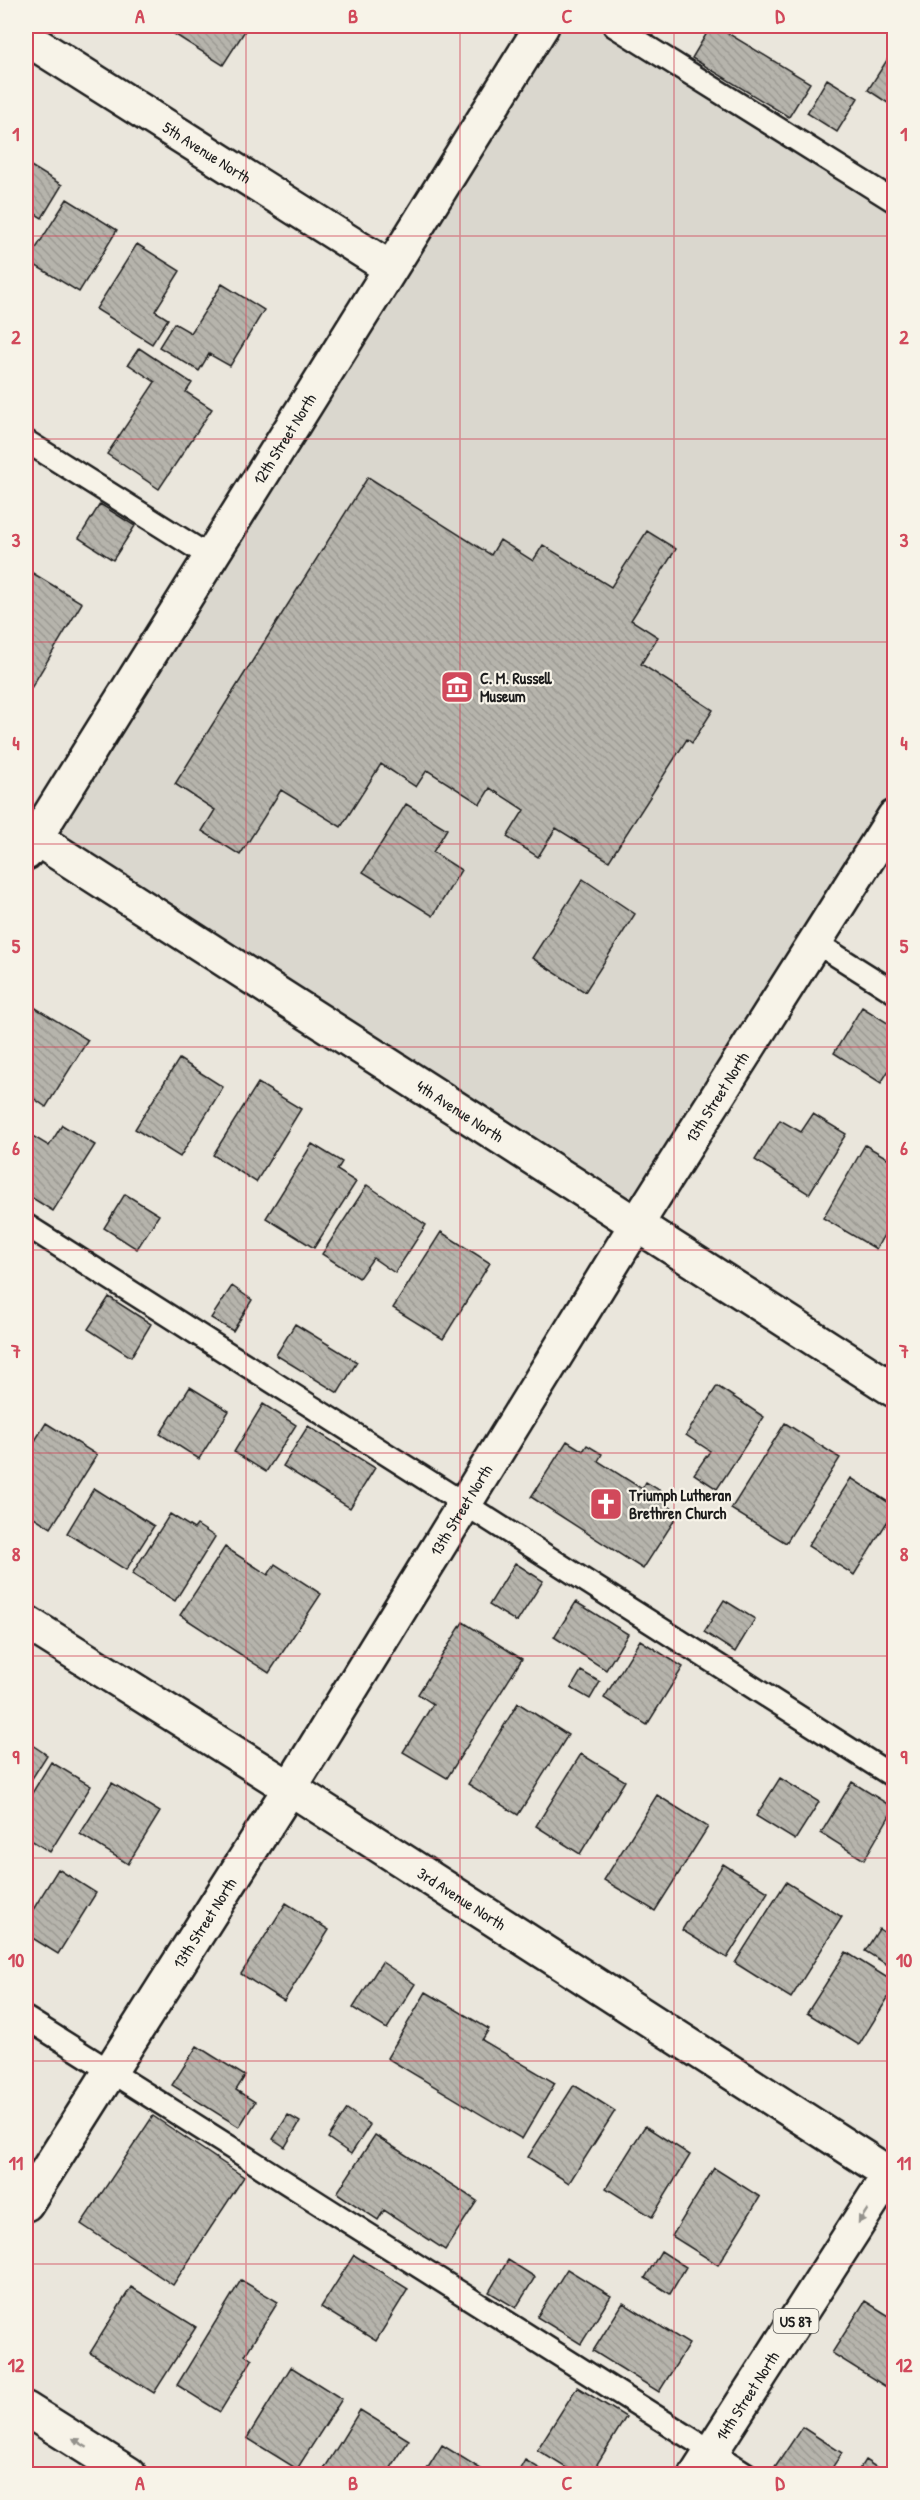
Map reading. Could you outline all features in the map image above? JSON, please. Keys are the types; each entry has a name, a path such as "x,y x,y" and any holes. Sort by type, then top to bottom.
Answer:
{"street":[{"name":"12th Street North","path":"28,841 212,558 542,26"},
{"name":"5th Avenue North","path":"26,38 390,268"},
{"name":"13th Street North","path":"26,2204 290,1788 636,1225 894,817"},
{"name":"4th Avenue North","path":"28,841 894,1390"},
{"name":"3rd Avenue North","path":"26,1622 893,2173"},
{"name":"14th Street North","path":"704,2463 893,2173"},
{"path":"26,2409 129,2475"}],"lane":[{"path":"614,26 894,201"},
{"path":"26,441 212,558"},
{"path":"815,942 894,992"},
{"path":"26,1225 894,1777"},
{"path":"26,2018 704,2463 747,2475"}],"shaded area":[{"path":"542,26 614,26 894,201 894,817 636,1225 34,838"}],"building":[{"path":"175,26 248,26 223,65 171,32"},
{"path":"711,26 716,26 810,83 789,117 692,58"},
{"path":"894,49 894,107 868,90"},
{"path":"827,79 858,98 837,132 807,113"},
{"path":"26,163 62,185 42,218 26,208"},
{"path":"67,199 117,230 79,292 28,261"},
{"path":"137,244 180,271 155,311 168,319 152,344 96,309"},
{"path":"222,284 264,310 230,366 209,354 199,371 159,347 174,323 191,333"},
{"path":"139,348 192,383 186,392 212,409 159,489 107,454 155,382 128,364"},
{"name":"C. M. Russell Museum","path":"368,477 491,555 500,540 533,561 543,545 611,587 647,531 676,549 631,620 658,637 641,664 713,710 692,743 687,739 609,861 556,828 538,857 507,837 524,810 490,788 480,804 427,770 416,787 381,764 341,827 281,790 240,855 202,831 215,810 175,784"},
{"path":"100,504 135,526 113,560 79,538"},
{"path":"26,569 82,603 30,690 26,687"},
{"path":"406,804 447,829 433,852 461,870 433,916 363,872"},
{"path":"583,879 635,914 585,992 532,958"},
{"path":"34,1007 88,1040 46,1107 26,1093 26,1019"},
{"path":"862,1007 894,1027 894,1062 881,1083 834,1053"},
{"path":"179,1059 223,1087 180,1157 135,1129"},
{"path":"258,1083 301,1109 256,1182 213,1155"},
{"path":"813,1114 846,1134 809,1194 755,1160 780,1120 801,1132"},
{"path":"62,1125 95,1145 53,1211 26,1194 26,1132 49,1146"},
{"path":"312,1144 342,1162 337,1170 356,1182 314,1248 266,1218"},
{"path":"865,1145 894,1162 894,1217 876,1249 823,1218"},
{"path":"367,1185 426,1225 395,1273 373,1258 359,1278 322,1254"},
{"path":"125,1194 159,1215 137,1249 104,1228"},
{"path":"441,1232 490,1263 443,1339 393,1308"},
{"path":"232,1286 252,1300 233,1331 211,1318"},
{"path":"109,1297 151,1324 131,1357 88,1329"},
{"path":"295,1324 357,1362 338,1393 276,1355"},
{"path":"717,1386 764,1417 717,1489 694,1474 710,1451 686,1435"},
{"path":"190,1387 229,1411 199,1459 160,1434"},
{"path":"263,1404 296,1425 266,1472 234,1452"},
{"path":"46,1423 97,1455 51,1528 26,1512 26,1455"},
{"path":"785,1423 840,1458 786,1543 731,1509"},
{"path":"308,1426 375,1468 350,1508 283,1466"},
{"path":"567,1441 583,1451 587,1445 602,1454 598,1461 642,1489 646,1482 664,1493 659,1500 679,1513 643,1569 531,1497"},
{"path":"851,1478 894,1506 894,1511 854,1575 808,1546"},
{"path":"94,1488 154,1526 126,1570 67,1533"},
{"path":"170,1514 194,1529 197,1525 215,1537 175,1601 132,1574"},
{"path":"225,1547 268,1575 275,1564 321,1594 269,1673 180,1615"},
{"path":"515,1563 543,1581 517,1622 489,1605"},
{"path":"724,1600 755,1619 735,1652 704,1632"},
{"path":"576,1602 628,1634 606,1670 554,1637"},
{"path":"463,1622 522,1659 447,1778 403,1752 433,1704 418,1694"},
{"path":"640,1640 683,1667 647,1725 604,1698"},
{"path":"581,1671 600,1682 590,1699 571,1688"},
{"path":"518,1703 568,1735 518,1815 468,1784"},
{"path":"26,1741 47,1755 26,1788"},
{"path":"581,1754 625,1781 580,1854 536,1826"},
{"path":"51,1762 91,1786 50,1852 26,1837 26,1803"},
{"path":"780,1778 819,1802 795,1840 756,1816"},
{"path":"852,1782 894,1808 864,1860 821,1833"},
{"path":"112,1783 160,1812 128,1864 80,1834"},
{"path":"657,1795 708,1827 655,1911 604,1880"},
{"path":"723,1864 768,1892 727,1958 682,1930"},
{"path":"58,1869 96,1893 58,1954 26,1934 26,1921"},
{"path":"786,1882 842,1917 791,1998 735,1963"},
{"path":"286,1903 329,1930 284,2001 241,1974"},
{"path":"879,1929 894,1939 894,1969 865,1951"},
{"path":"846,1952 894,1982 894,1988 859,2045 807,2013"},
{"path":"382,1962 415,1984 387,2029 353,2008"},
{"path":"426,1992 489,2029 482,2040 555,2083 522,2139 387,2058"},
{"path":"197,2046 245,2076 236,2090 255,2102 239,2127 172,2085"},
{"path":"574,2085 615,2111 569,2183 528,2157"},
{"path":"347,2109 370,2125 351,2154 328,2138"},
{"path":"288,2115 300,2122 285,2147 273,2139"},
{"path":"153,2116 244,2177 173,2285 81,2224"},
{"path":"645,2126 690,2155 652,2217 606,2188"},
{"path":"375,2135 477,2201 445,2250 384,2210 378,2220 337,2193"},
{"path":"714,2168 760,2197 718,2265 672,2236"},
{"path":"661,2251 686,2267 670,2294 645,2278"},
{"path":"354,2255 408,2289 376,2341 321,2307"},
{"path":"508,2260 535,2277 516,2308 489,2292"},
{"path":"567,2269 611,2296 581,2344 537,2317"},
{"path":"241,2280 278,2302 245,2355 252,2360 220,2412 177,2385"},
{"path":"131,2287 196,2327 154,2393 90,2353"},
{"path":"865,2301 894,2319 894,2392 832,2353"},
{"path":"623,2303 689,2344 659,2392 593,2351"},
{"path":"291,2367 342,2399 297,2469 247,2438"},
{"path":"577,2387 626,2417 591,2474 576,2474 537,2450"},
{"path":"360,2410 409,2440 387,2474 321,2474"},
{"path":"802,2427 842,2453 828,2474 777,2474 772,2472"},
{"path":"442,2445 489,2474 424,2474"},
{"path":"525,2460 549,2474 517,2474"},
{"path":"865,2460 887,2474 856,2474"}],"place":[{"name":"C. M. Russell Museum","path":"457,687"},
{"name":"Triumph Lutheran Brethren Church","path":"606,1504"}]}
